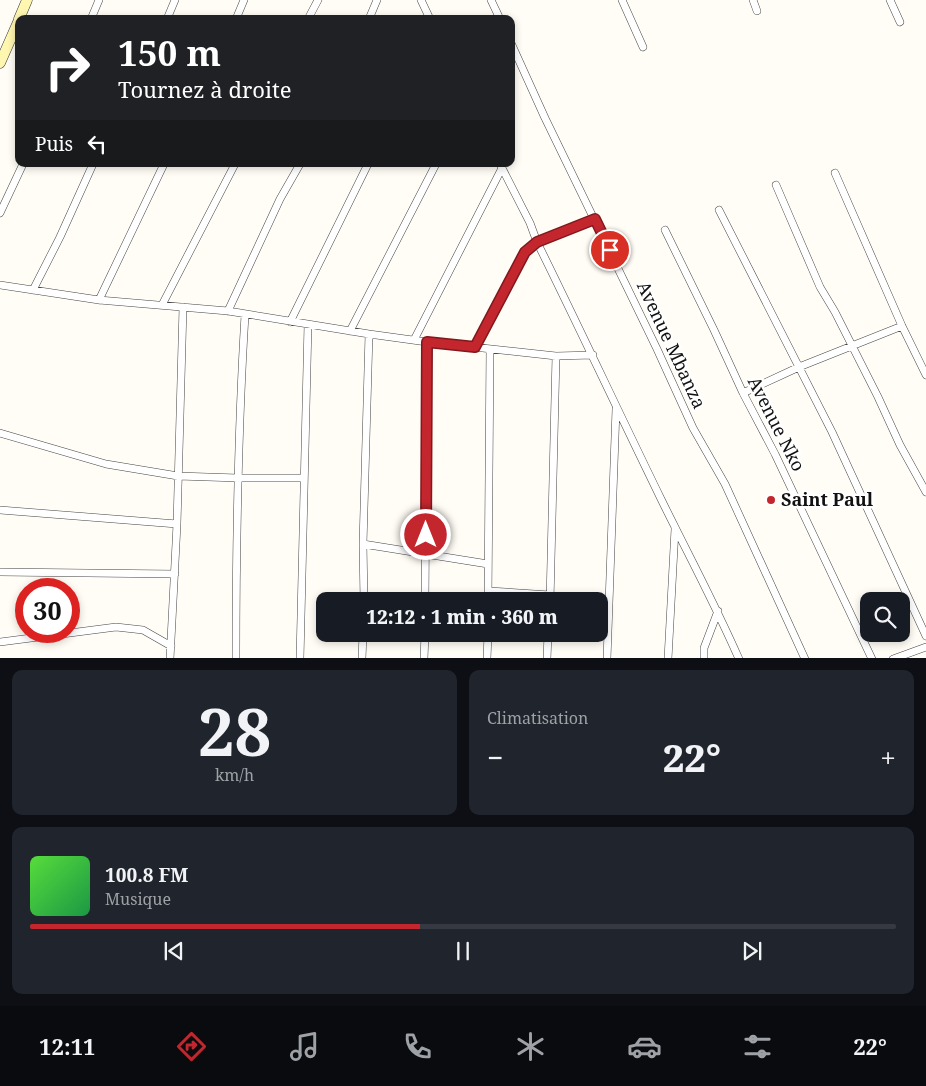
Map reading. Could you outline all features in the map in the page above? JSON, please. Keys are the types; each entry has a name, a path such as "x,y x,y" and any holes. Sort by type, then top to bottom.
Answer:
{"main road":[{"path":"21,15 27,0"},
{"path":"0,60 15,29"}],"street":[{"path":"93,15 99,0"},
{"path":"168,15 174,0"},
{"path":"238,15 244,0"},
{"path":"310,15 318,0"},
{"path":"371,15 377,0"},
{"path":"421,0 428,15"},
{"path":"491,0 498,15"},
{"path":"622,0 643,47"},
{"path":"753,0 757,11"},
{"path":"890,0 900,22"},
{"name":"Avenue Mbanza","path":"515,52 694,428 730,493 805,658"},
{"path":"0,213 22,167"},
{"path":"33,290 60,237 92,167"},
{"path":"99,300 163,167"},
{"path":"162,305 233,167"},
{"path":"228,311 280,199 298,167"},
{"path":"290,322 367,167"},
{"path":"350,330 434,167"},
{"path":"414,340 500,167"},
{"path":"502,167 675,528 718,611 739,658"},
{"path":"835,174 902,326 926,374"},
{"path":"776,185 820,287 835,312 878,397 900,446 926,492"},
{"path":"719,210 832,432 926,636"},
{"path":"475,347 525,252 537,242 595,219"},
{"name":"Avenue Nko","path":"665,230 872,658"},
{"path":"0,285 99,300 228,311 368,334 490,350 556,356 593,355"},
{"path":"170,658 177,524 182,307"},
{"path":"236,658 238,478 245,314"},
{"path":"300,658 308,324"},
{"path":"743,393 851,345 902,326"},
{"path":"364,592 363,544 368,334"},
{"path":"425,592 427,342"},
{"path":"490,350 488,591 497,592"},
{"path":"550,592 556,356"},
{"path":"607,658 616,406"},
{"path":"0,433 106,464 178,476 304,478"},
{"path":"0,510 177,524"},
{"path":"668,658 675,528"},
{"path":"363,544 488,564"},
{"path":"0,572 175,574"},
{"path":"704,658 704,648 718,611"},
{"path":"0,642 116,627 143,630 171,646"},
{"path":"362,658 363,642"},
{"path":"424,658 425,642"},
{"path":"487,658 488,642"},
{"path":"547,658 548,642"},
{"path":"893,658 926,647"}],"place":[{"name":"Saint Paul","path":"771,500"}],"route":[{"path":"426,535 427,342 475,347 525,252 537,242 595,219 610,250"}]}
